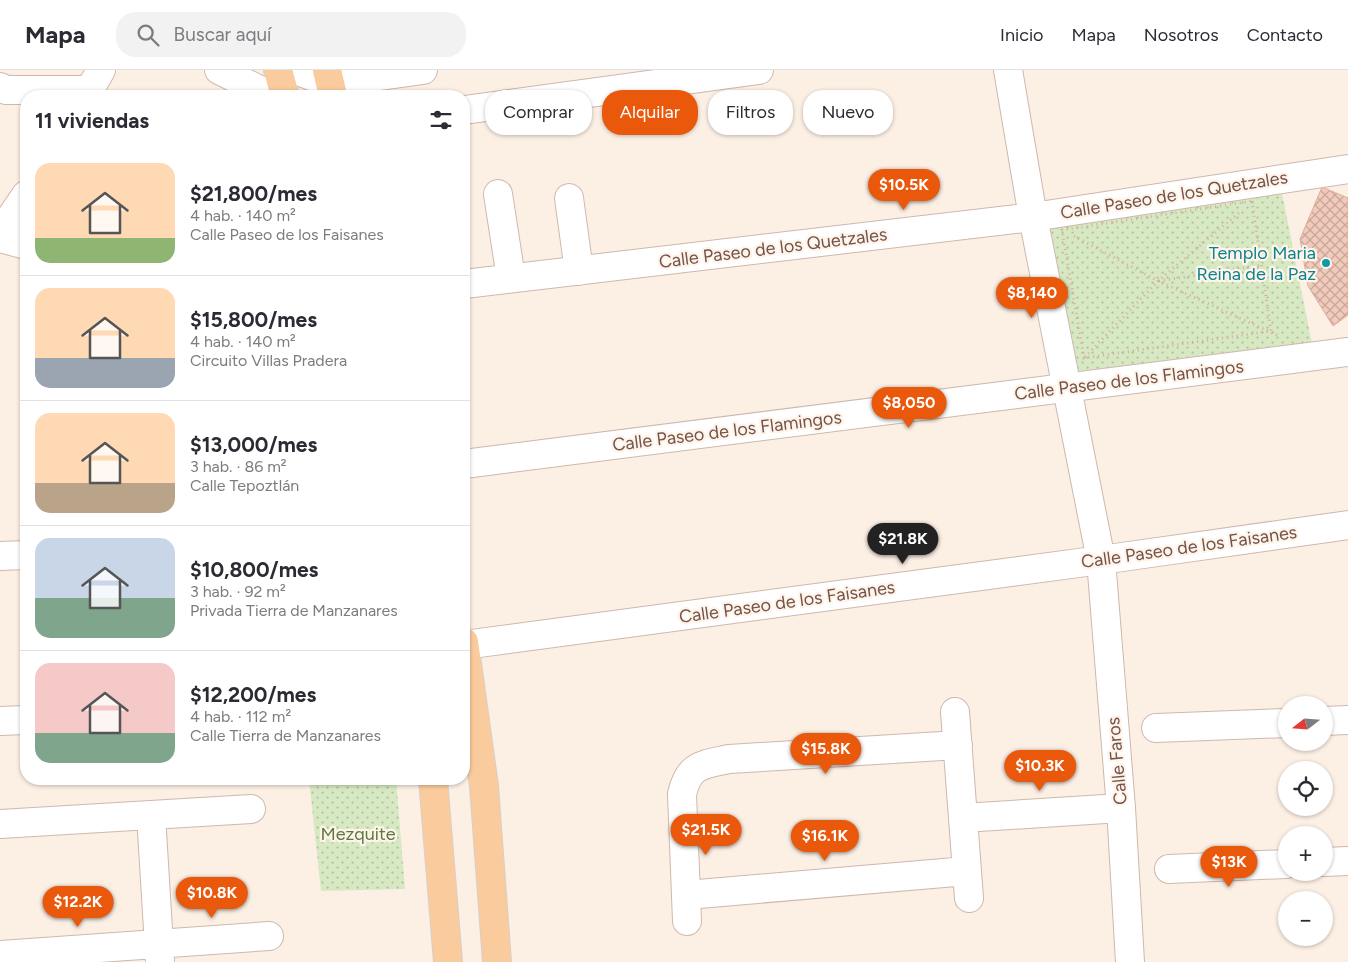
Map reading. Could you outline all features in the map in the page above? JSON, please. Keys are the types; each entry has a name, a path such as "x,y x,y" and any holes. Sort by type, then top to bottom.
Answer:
{"main road":[{"path":"278,70 283,90"},
{"path":"470,686 484,786 497,962"},
{"path":"433,785 448,962"}],"street":[{"path":"219,70 260,90"},
{"path":"295,70 330,83 423,70"},
{"path":"470,109 759,70"},
{"name":"Calle Faros","path":"1008,70 1033,217 1101,560 1130,962"},
{"path":"0,87 6,90 92,85"},
{"name":"Calle Paseo de los Quetzales","path":"470,283 1033,217 1348,169"},
{"path":"498,194 511,278"},
{"path":"569,198 579,271"},
{"path":"0,233 20,205"},
{"path":"0,238 20,243"},
{"name":"Calle Paseo de los Flamingos","path":"470,463 1348,352"},
{"name":"Calle Paseo de los Faisanes","path":"470,642 1101,560 1348,525"},
{"path":"0,556 20,554"},
{"path":"955,712 969,898"},
{"path":"0,721 20,720"},
{"path":"1333,721 1348,720"},
{"path":"1156,728 1278,722"},
{"path":"958,745 729,759 694,769 686,780 682,794 687,908 967,871"},
{"path":"963,818 1120,808"},
{"path":"0,824 251,809"},
{"path":"151,815 159,953"},
{"path":"1333,862 1348,861"},
{"path":"1169,870 1278,864"},
{"path":"0,955 159,953 269,936"}],"path":[{"path":"1068,388 1084,358 1158,281 1260,196"},
{"path":"1062,230 1252,202"},
{"path":"1252,202 1271,331"},
{"path":"1033,217 1062,230 1158,281 1271,331 1278,336"},
{"path":"1062,230 1084,358"},
{"path":"1158,281 1261,265"},
{"path":"1084,358 1271,331"}],"green space":[{"path":"1280,183 1313,349 1074,376 1048,225"},
{"name":"Mezquite","path":"310,785 396,785 405,889 321,891"}],"building":[{"name":"Templo Maria Reina de la Paz","path":"1322,187 1348,198 1348,315 1333,326 1308,286 1300,239"}],"place":[{"name":"Templo Maria Reina de la Paz","path":"1326,263"}]}
